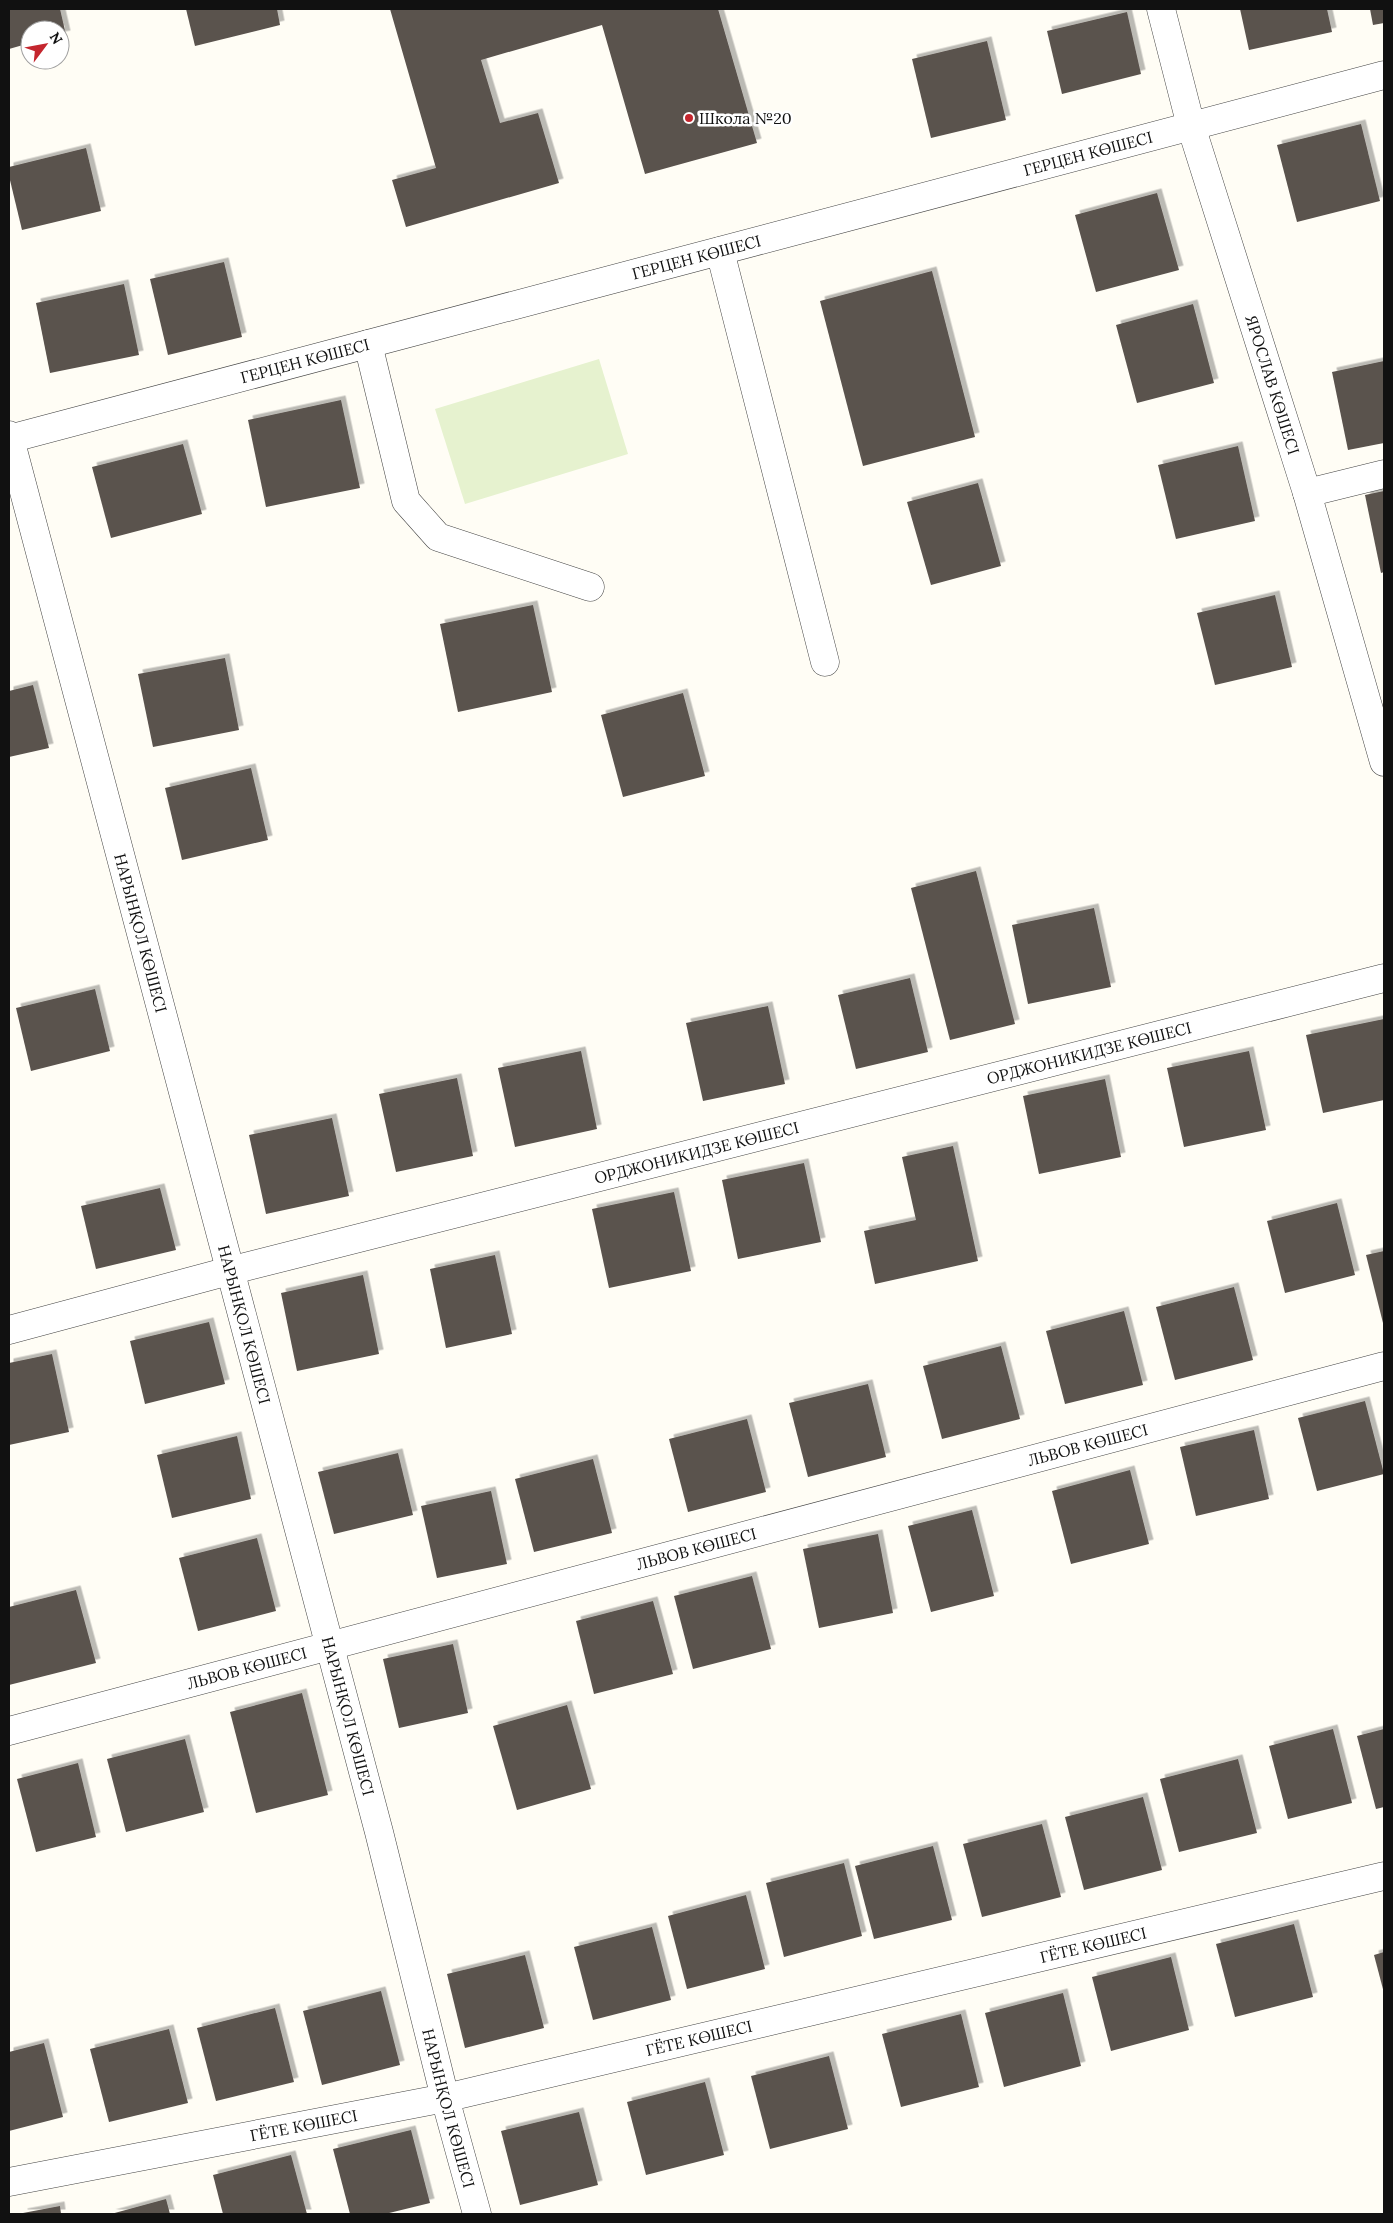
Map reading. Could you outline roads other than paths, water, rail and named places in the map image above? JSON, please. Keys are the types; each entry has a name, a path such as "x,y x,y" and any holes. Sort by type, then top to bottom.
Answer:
{"street":[{"name":"ЯРОСЛАВ КӨШЕСІ","path":"1161,9 1192,126 1307,493 1384,762"},
{"name":"ГЕРЦЕН КӨШЕСІ","path":"9,438 1384,75"},
{"path":"720,251 826,662"},
{"path":"368,344 406,501 438,537 590,587"},
{"name":"НАРЫНҚОЛ КӨШЕСІ","path":"9,438 379,1832 444,2098 478,2214"},
{"path":"1307,493 1384,474"},
{"name":"ОРДЖОНИКИДЗЕ КӨШЕСІ","path":"9,1330 229,1271 1384,978"},
{"name":"ЛЬВОВ КӨШЕСІ","path":"9,1731 1384,1366"},
{"name":"ГЁТЕ КӨШЕСІ","path":"9,2182 444,2098 1384,1876"}],"place":[{"name":"Школа №20","path":"689,118"}]}
